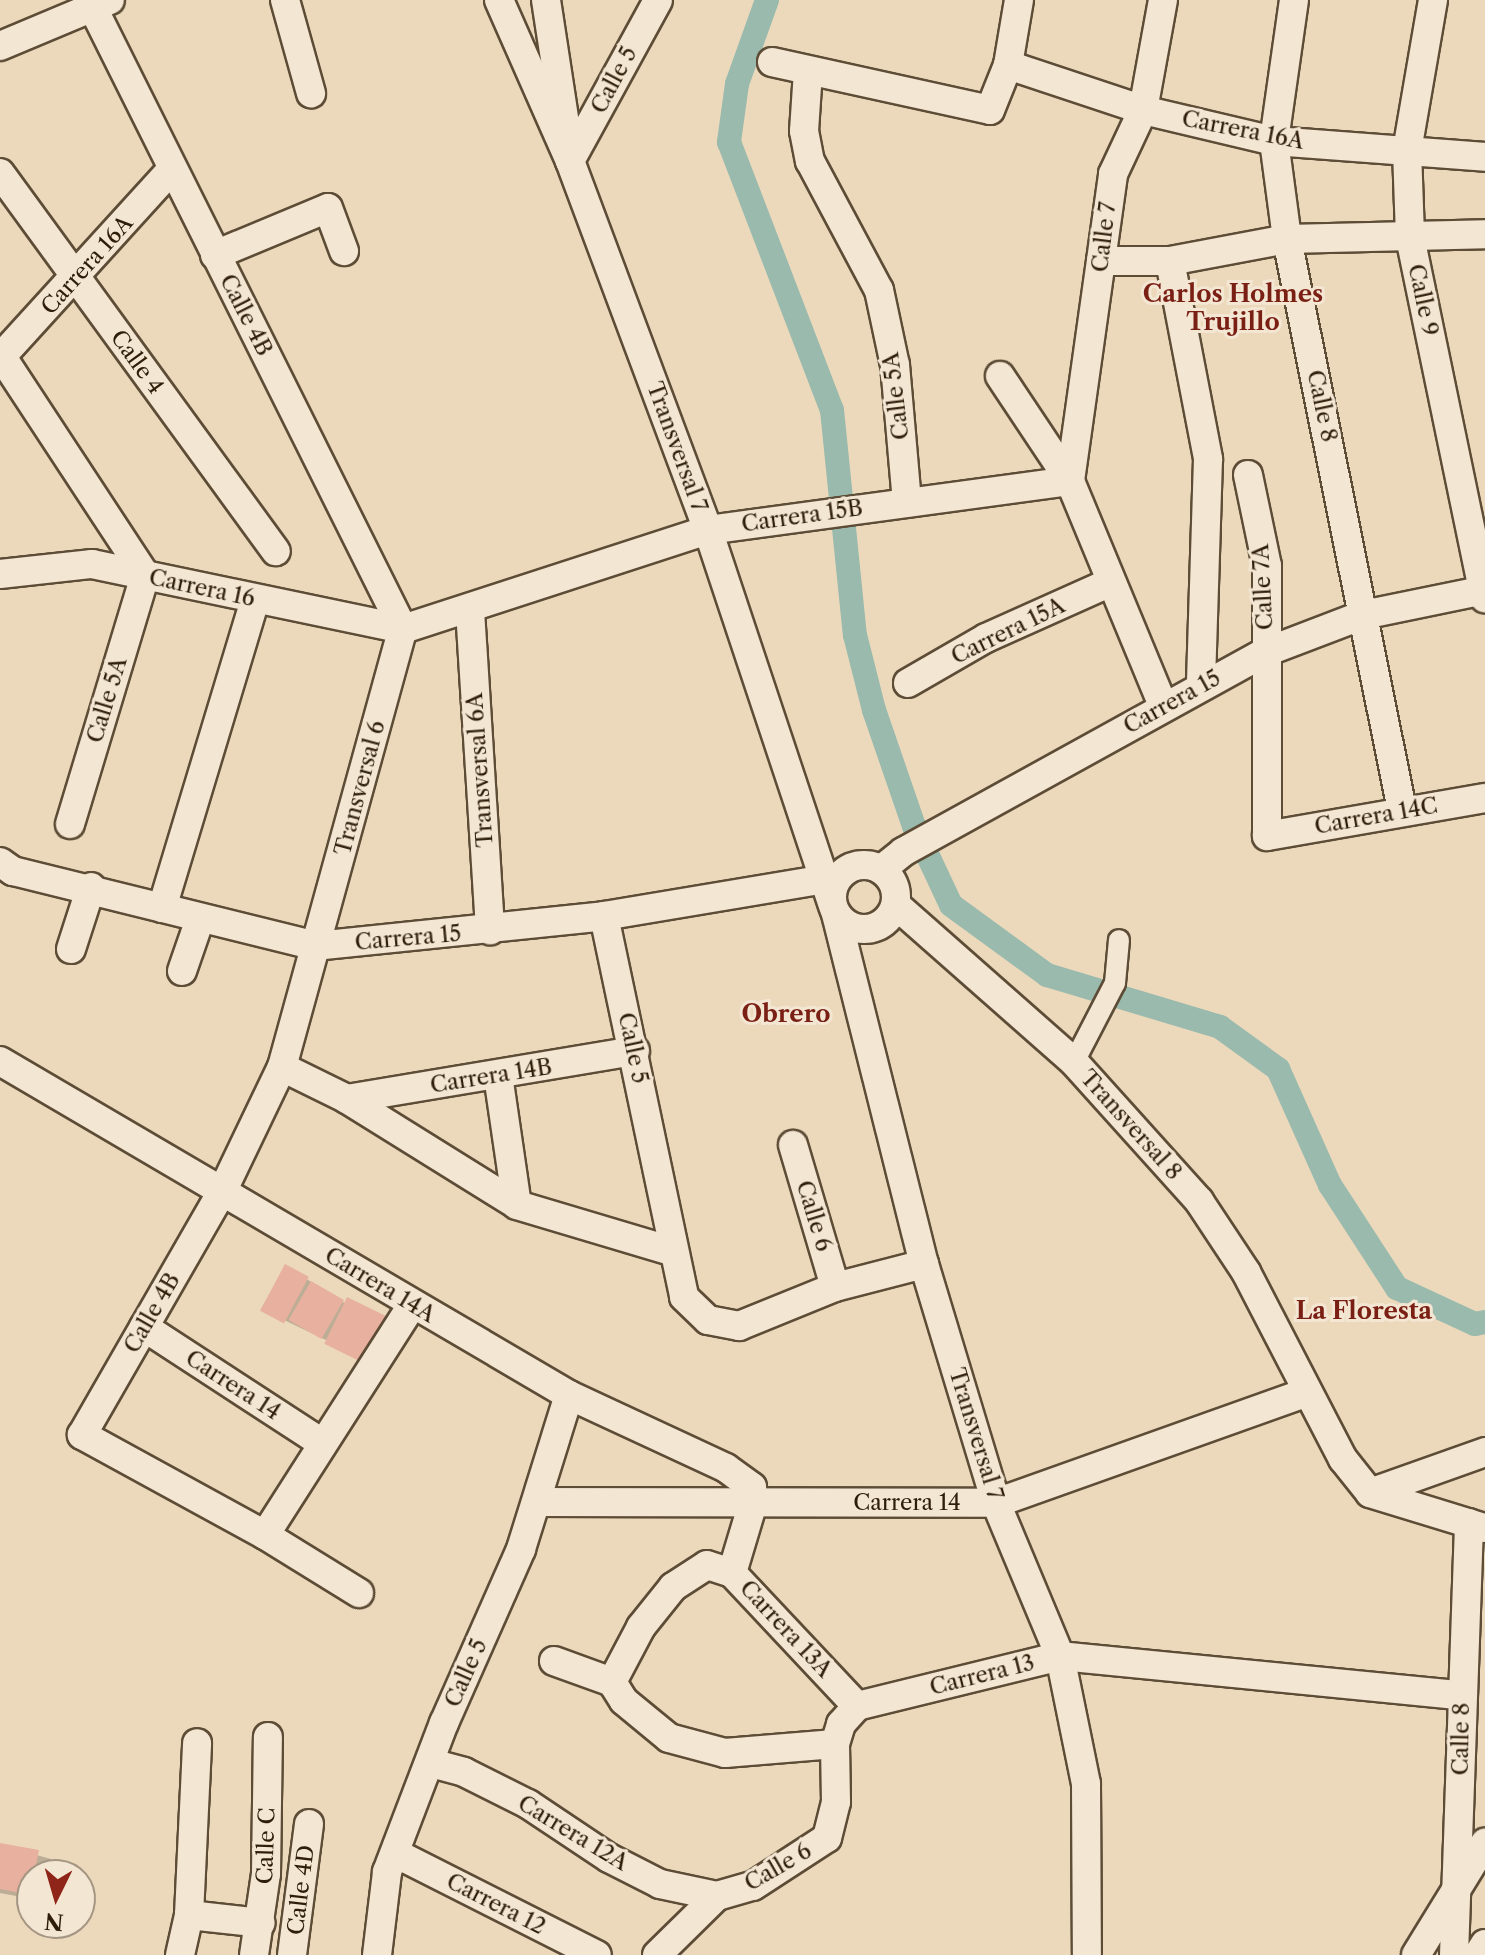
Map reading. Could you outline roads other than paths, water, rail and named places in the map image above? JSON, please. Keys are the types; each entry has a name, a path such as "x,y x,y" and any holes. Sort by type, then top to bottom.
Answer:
{"street":[{"path":"285,0 311,93"},
{"name":"Transversal 7","path":"499,0 570,161 708,530 831,899 924,1264 996,1503 1060,1656 1086,1784 1087,1955"},
{"path":"546,0 570,161"},
{"name":"Calle 5","path":"570,161 658,0"},
{"path":"772,62 990,110 1008,65 1019,0"},
{"name":"Calle 7","path":"1070,481 1113,174 1143,110 1163,0"},
{"name":"Calle 8","path":"1294,0 1274,141 1287,239 1402,810"},
{"name":"Calle 9","path":"1433,0 1407,150 1410,237 1484,593"},
{"path":"7,34 97,1"},
{"name":"Calle 4B","path":"97,1 172,169 403,629"},
{"name":"Carrera 16A","path":"1008,65 1143,110 1274,141 1485,157"},
{"name":"Calle 5A","path":"808,71 804,131 810,161 879,290 895,365 907,502"},
{"name":"Carrera 16A","path":"1,356 76,279 172,169"},
{"name":"Calle 4","path":"0,173 276,551"},
{"path":"215,255 328,208 344,251"},
{"path":"1101,261 1170,261 1287,239 1485,234"},
{"path":"1170,261 1208,459 1201,684"},
{"path":"1,356 145,575"},
{"path":"1000,376 1070,481 1163,706"},
{"name":"Calle 7A","path":"1248,475 1267,566 1266,652"},
{"name":"Carrera 15B","path":"403,629 470,610 708,530 1070,481"},
{"name":"Carrera 16","path":"5,567 92,564 403,629"},
{"name":"Calle 5A","path":"70,824 145,575"},
{"name":"Carrera 15A","path":"908,683 986,638 1111,582"},
{"name":"Carrera 15","path":"892,861 1201,684 1266,652 1363,615 1484,593"},
{"path":"162,908 255,599"},
{"name":"Transversal 6A","path":"470,610 490,930"},
{"name":"Transversal 6","path":"282,1067 403,629"},
{"name":"Carrera 14C","path":"1266,652 1267,836 1402,810 1485,798"},
{"path":"892,861 896,905 891,916 870,929 857,929 831,899 844,871 863,864 892,861"},
{"name":"Carrera 15","path":"0,862 13,871 91,887 200,919 316,946 604,916 831,899"},
{"path":"71,949 91,887"},
{"name":"Transversal 8","path":"896,905 1074,1062 1199,1201 1246,1272 1305,1393"},
{"name":"Calle 5","path":"604,916 635,1051 671,1251 684,1297 708,1320 739,1326 835,1287"},
{"path":"182,971 200,919"},
{"path":"1074,1062 1115,983 1119,940"},
{"name":"Carrera 14B","path":"347,1099 635,1051"},
{"name":"Carrera 14A","path":"0,1061 569,1395 726,1468 752,1487 753,1503"},
{"path":"282,1067 347,1099 517,1205 671,1251"},
{"name":"Calle 4B","path":"265,1535 82,1435 222,1192 282,1067"},
{"path":"498,1075 517,1205"},
{"name":"Calle 6","path":"793,1145 835,1287"},
{"path":"835,1287 924,1264"},
{"path":"359,1593 265,1535 412,1305"},
{"name":"Carrera 14","path":"144,1327 322,1443"},
{"path":"1305,1393 1343,1459 1370,1493 1477,1525"},
{"name":"Carrera 14","path":"539,1502 996,1503 1305,1393"},
{"name":"Calle 5","path":"377,1955 395,1853 539,1502 569,1395"},
{"path":"1370,1493 1485,1452"},
{"path":"612,1682 641,1627 665,1597 720,1569 753,1503"},
{"name":"Calle 8","path":"1454,1955 1461,1695 1477,1525"},
{"name":"Carrera 13A","path":"720,1569 857,1706"},
{"name":"Carrera 13","path":"857,1706 1060,1656 1461,1695"},
{"path":"554,1661 612,1682 624,1701 669,1738 725,1753 835,1744 841,1724 857,1706"},
{"name":"Calle C","path":"254,1955 261,1923 268,1737"},
{"path":"180,1955 189,1915 197,1743"},
{"name":"Calle 6","path":"657,1955 717,1896 753,1886 827,1838 836,1802 835,1744"},
{"name":"Carrera 12A","path":"431,1763 464,1772 528,1804 609,1858 660,1884 717,1896"},
{"name":"Calle 4D","path":"292,1955 309,1824"},
{"path":"1416,1955 1485,1843"},
{"name":"Carrera 12","path":"395,1853 597,1955"},
{"path":"189,1915 261,1923"},
{"path":"1478,1955 1485,1944"}],"waterway":[{"path":"767,0 737,84 729,142 832,410 855,635 874,710 914,826 951,905 1047,975 1220,1027 1278,1069 1330,1185 1397,1288 1475,1324 1485,1322"}],"district":[{"name":"Carlos Holmes Trujillo","path":"1233,308"},
{"name":"Obrero","path":"786,1014"},
{"name":"La Floresta","path":"1364,1311"}]}
